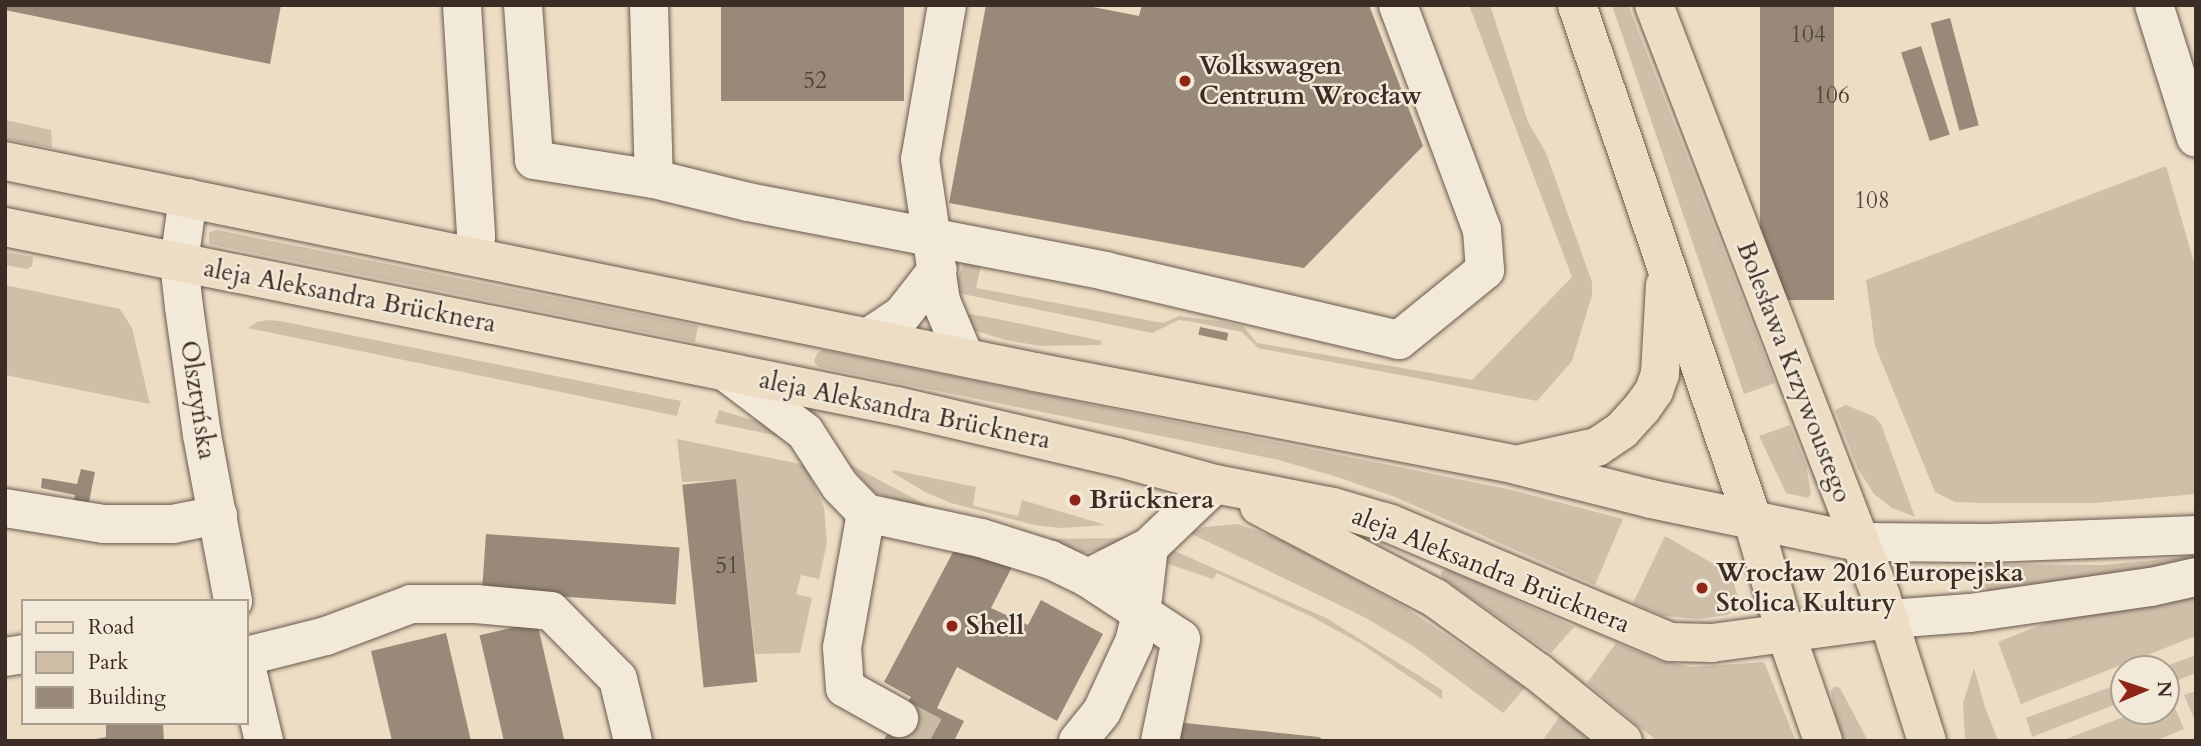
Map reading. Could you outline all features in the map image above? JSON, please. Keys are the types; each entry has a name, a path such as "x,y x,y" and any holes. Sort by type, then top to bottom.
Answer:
{"main road":[{"path":"1577,5 1667,262 1720,429 1754,521 1785,631 1823,741"},
{"name":"Bolesława Krzywoustego","path":"1654,5 1889,619 1927,741"},
{"path":"5,161 869,338 1516,465 1651,499 1859,542"},
{"name":"aleja Aleksandra Brücknera","path":"5,227 897,406 1116,457 1215,484 1334,507 1391,524 1670,642 1712,643 1889,619"},
{"path":"1516,465 1597,447 1622,430 1642,408 1654,391 1660,374 1667,262"},
{"path":"1215,484 1435,598 1539,673 1623,741"}],"street":[{"path":"462,5 476,236 474,256"},
{"path":"523,5 534,160 654,179 936,253 1105,271 1399,340 1485,270 1482,230 1398,5"},
{"path":"649,5 654,179"},
{"path":"947,5 920,159 941,301 964,356"},
{"path":"2154,5 2196,138"},
{"name":"Olsztyńska","path":"188,198 179,262 202,435 233,599"},
{"path":"869,338 902,315 936,253"},
{"path":"726,372 805,432 840,486 866,513 981,538 1051,561 1088,578 1181,639 1160,741"},
{"path":"1088,578 1149,547 1215,484"},
{"path":"5,508 104,524 173,524 218,515"},
{"path":"866,513 842,648 845,688 899,718"},
{"path":"1859,542 1989,543 2196,535"},
{"path":"1078,741 1102,711 1134,642 1142,614 1149,547"},
{"path":"1889,619 1970,613 2151,587 2196,577"},
{"path":"248,656 326,636 411,604 476,604 551,611 618,679 633,741"},
{"path":"248,674 264,741"}],"green space":[{"path":"1469,5 1490,5 1528,122 1546,153 1592,282 1592,295 1572,361 1537,401 1258,348 1242,332 1194,322 1179,320 1152,333 953,292 965,259 983,256 976,288 1163,323 1179,316 1218,321 1243,326 1257,343 1472,380 1572,277"},
{"path":"1612,5 1628,5 1775,383 1744,394"},
{"path":"5,120 51,130 52,148 5,139"},
{"path":"2166,166 2196,269 2196,494 2095,503 1983,503 1955,502 1935,492 1875,346 1866,280"},
{"path":"217,230 698,326 695,342 209,244 209,232"},
{"path":"5,252 33,257 32,266 27,269 5,265"},
{"path":"5,285 120,309 132,328 150,404 5,375"},
{"path":"953,311 1102,341 1101,345 1040,346 1006,340 973,330"},
{"path":"268,320 681,401 677,416 248,328 257,322"},
{"path":"823,350 1512,490 1623,519 1595,585 1395,497 1334,476 1275,459 819,367 814,362 817,353"},
{"path":"1846,405 1875,417 1881,424 1915,517 1892,508 1874,494 1858,469 1835,410"},
{"path":"719,410 763,423 783,437 715,423"},
{"path":"1790,425 1806,465 1811,493 1808,498 1786,493 1759,436"},
{"path":"677,439 805,465 824,507 827,543 819,579 801,575 796,594 812,598 800,653 755,654 736,480 682,482"},
{"path":"849,464 945,515 1039,539 1128,538 1106,549 1083,553 1054,548 917,511 874,492"},
{"path":"893,470 976,487 973,505 982,508 1018,516 1022,500 1106,525 1061,528 1034,525 951,503 925,492 892,472"},
{"path":"1238,524 1282,540 1403,606 1525,688 1503,713 1413,646 1364,617 1190,533 1205,527"},
{"path":"1665,536 1731,574 1741,607 1727,615 1699,619 1664,616 1633,603"},
{"path":"1170,549 1326,618 1442,690 1442,699 1360,643 1310,616 1217,573 1213,579 1162,562"},
{"path":"2196,556 2196,568 1989,597 1976,564 2101,565"},
{"path":"1447,569 1574,627 1551,653 1442,578 1441,572"},
{"path":"2196,594 2196,636 2147,655 2110,655 2110,669 2021,704 1998,642 2060,617"},
{"path":"1616,643 1658,660 1692,667 1764,662 1796,741 1657,741 1587,683"},
{"path":"2196,655 2196,673 2180,679 2180,661"},
{"path":"1974,668 1998,741 1965,741 1963,703"},
{"path":"1835,686 1840,688 1868,741 1844,741 1831,691"},
{"path":"2110,687 2110,706 2032,737 2026,718"},
{"path":"2196,691 2196,723 2184,695"},
{"path":"1560,716 1569,723 1589,741 1542,741"},
{"path":"2180,720 2184,729 2155,741 2061,741 2110,722 2110,725 2180,725"}],"building":[{"path":"5,5 281,5 270,64 5,10"},
{"path":"721,5 904,5 904,101 721,101"},
{"name":"Volkswagen Centrum Wrocław","path":"986,5 1083,5 1139,16 1142,5 1369,5 1423,146 1304,268 949,203"},
{"path":"1760,5 1834,5 1834,300 1760,300"},
{"path":"1950,18 1979,125 1959,130 1931,23"},
{"path":"1921,46 1950,134 1930,141 1901,52"},
{"path":"1200,327 1228,333 1227,341 1198,335"},
{"path":"81,469 95,472 88,507 73,504 75,495 41,488 42,478 77,484"},
{"path":"736,479 757,682 704,688 682,485"},
{"path":"486,534 680,548 676,604 482,591"},
{"path":"960,539 1012,567 991,608 1028,625 1041,600 1103,634 1057,721 957,667 937,708 964,721 954,741 883,741 911,697 884,682"},
{"path":"537,622 564,741 504,741 480,635"},
{"path":"446,633 471,741 392,741 371,651"},
{"path":"1175,722 1319,737 1324,741 1174,741"},
{"path":"106,725 163,725 164,741 86,741 106,737"}],"tunnel":[{"path":"899,718 942,741"}],"place":[{"name":"Volkswagen Centrum Wrocław","path":"1185,81"},
{"name":"Brücknera","path":"1075,500"},
{"name":"Wrocław 2016 Europejska Stolica Kultury","path":"1702,588"},
{"name":"Shell","path":"952,626"}]}
